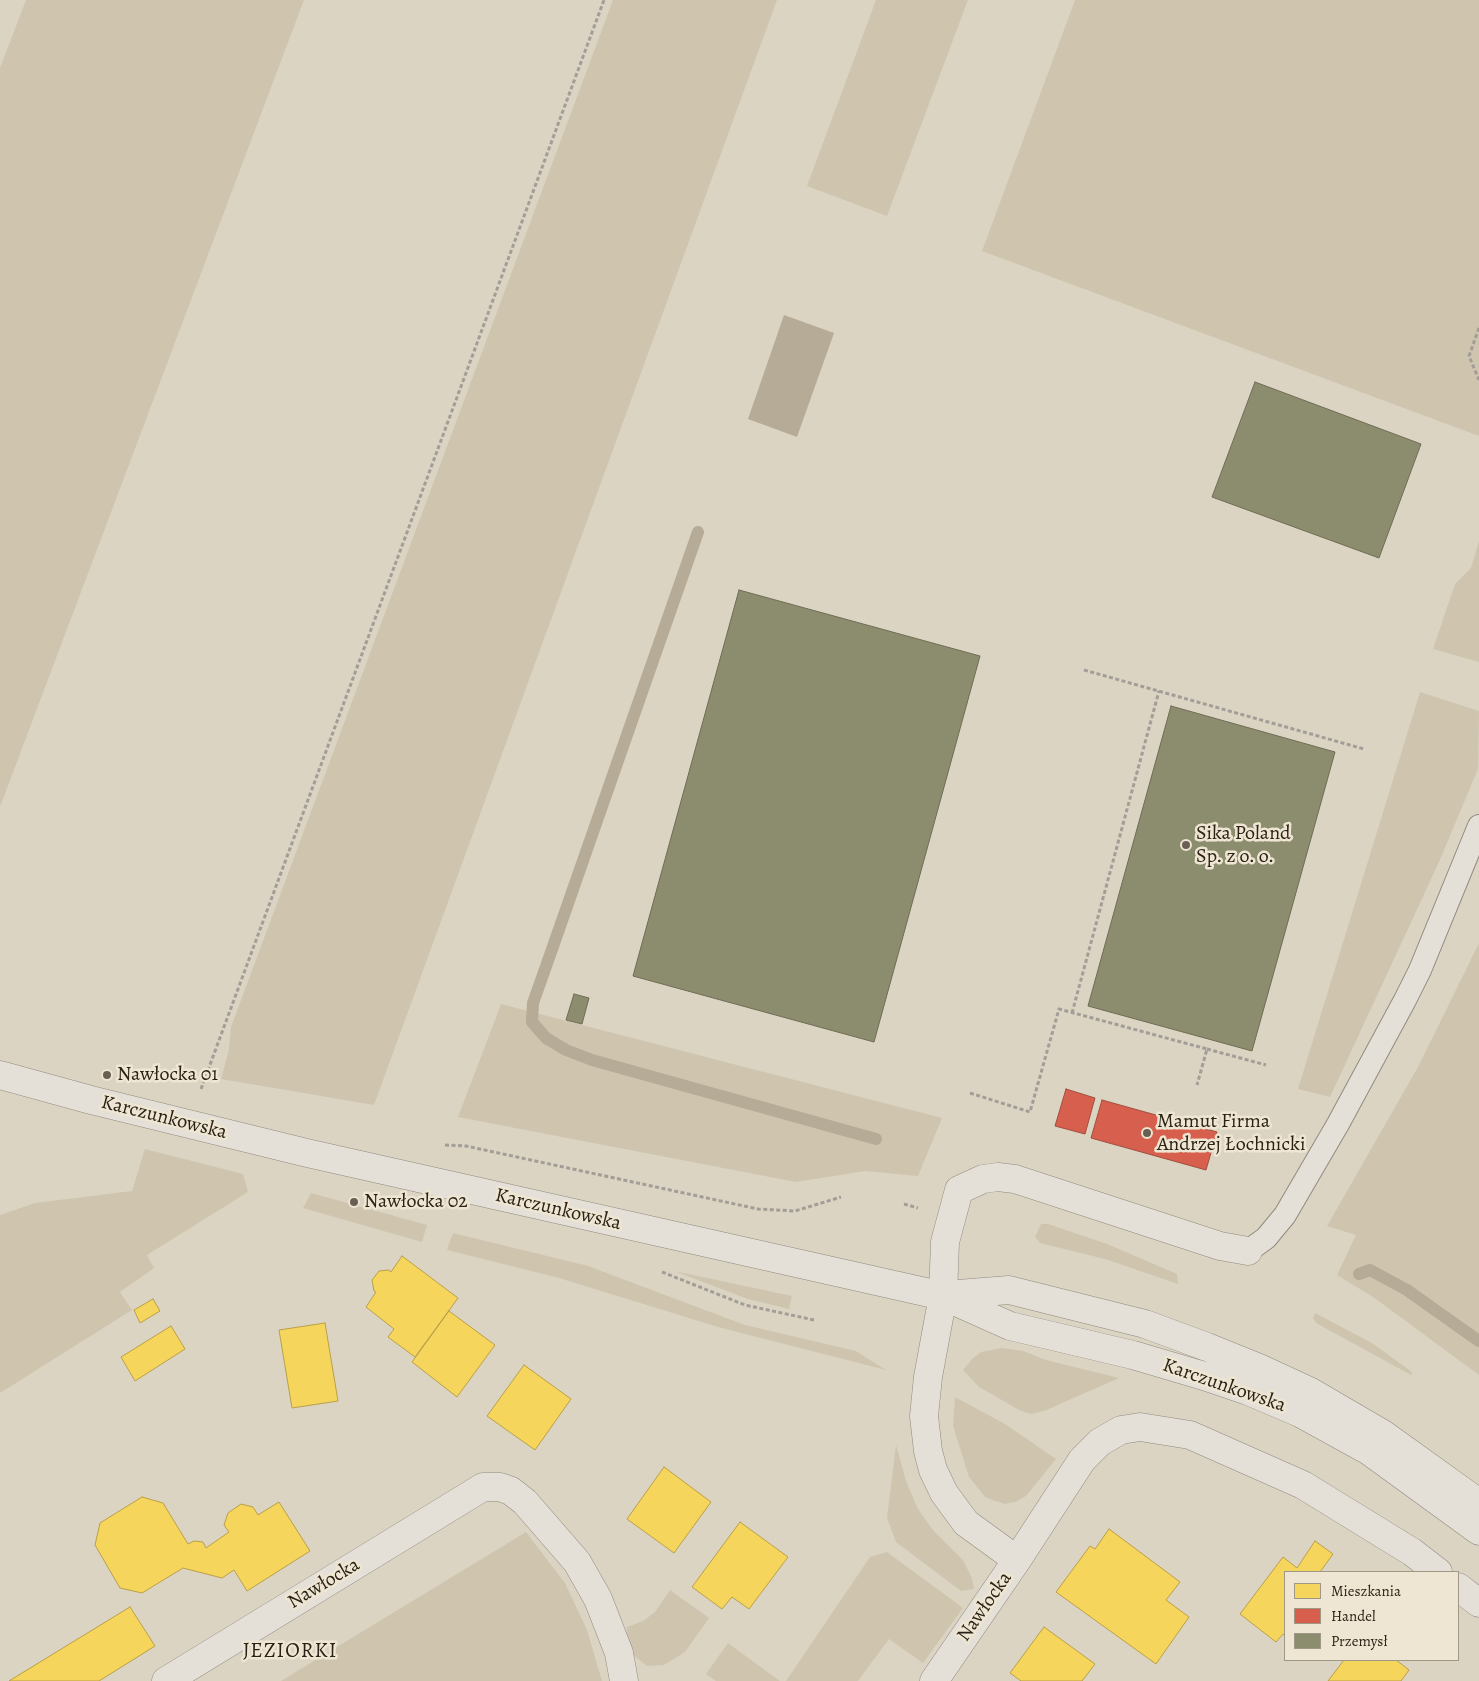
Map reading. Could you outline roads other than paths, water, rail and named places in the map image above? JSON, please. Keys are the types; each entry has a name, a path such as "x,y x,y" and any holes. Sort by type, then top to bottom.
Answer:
{"street":[{"name":"Karczunkowska","path":"0,1075 190,1125 574,1214 943,1296 1010,1326 1133,1355 1248,1391 1300,1413 1369,1451 1479,1531"},
{"name":"Nawłocka","path":"934,1681 1017,1560 966,1523 944,1493 933,1470 928,1451 924,1416 928,1377 943,1296 945,1242 960,1190 983,1179 998,1177 1015,1179 1220,1246 1248,1251"},
{"name":"Karczunkowska","path":"943,1296 1009,1290 1145,1324 1208,1347 1311,1392 1383,1434 1479,1503"},
{"path":"1017,1560 1082,1460 1100,1442 1121,1430 1140,1427 1190,1435 1303,1485 1412,1552 1437,1571"},
{"name":"Nawłocka","path":"166,1681 482,1488 500,1487 511,1491 525,1502 576,1562 598,1599 619,1653 624,1681"},
{"path":"1459,1588 1479,1603"}],"lane":[{"path":"1248,1251 1266,1238 1285,1215 1338,1124 1420,970 1479,826"}],"waterway":[{"path":"698,532 533,1003 532,1022 546,1038 566,1050 592,1060 876,1139"},
{"path":"1359,1274 1370,1270 1407,1290 1479,1341"}],"place":[{"name":"Sika Poland Sp. z o. o.","path":"1186,845"},
{"name":"Nawłocka 01","path":"107,1075"},
{"name":"Mamut Firma Andrzej Łochnicki","path":"1147,1133"},
{"name":"Nawłocka 02","path":"354,1202"}],"district":[{"name":"JEZIORKI","path":"290,1652"}]}
